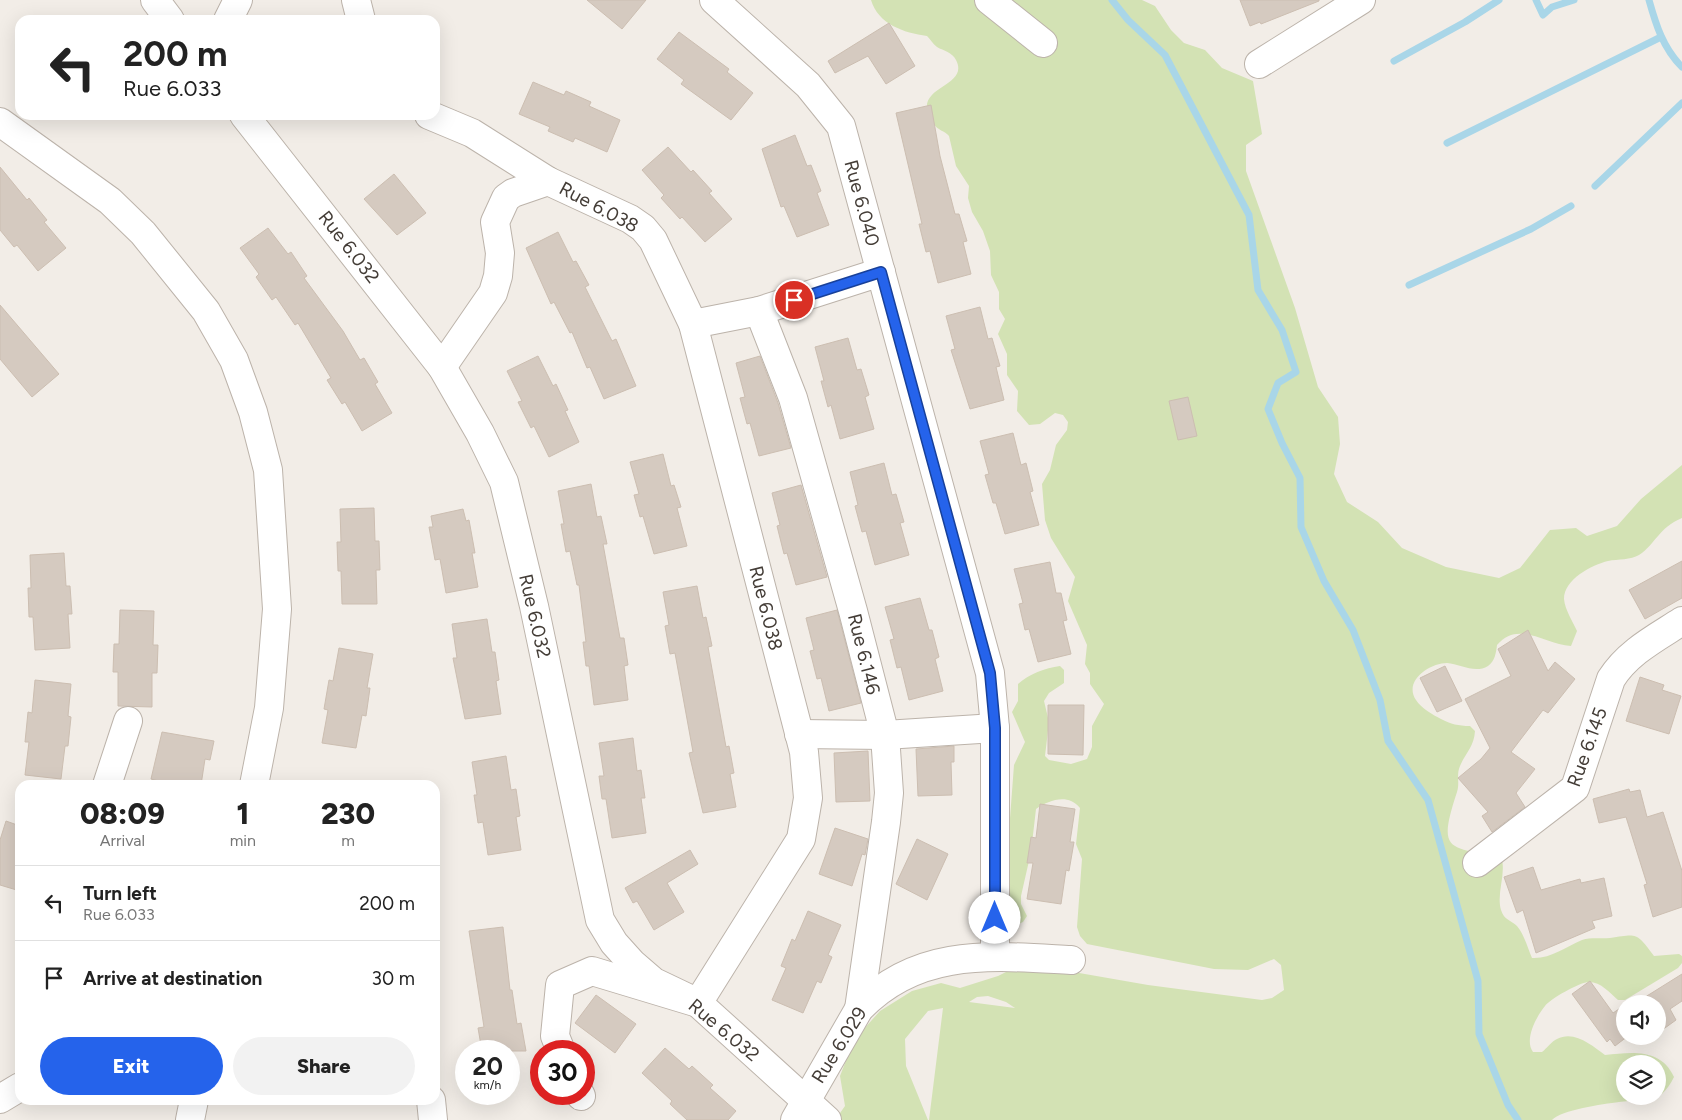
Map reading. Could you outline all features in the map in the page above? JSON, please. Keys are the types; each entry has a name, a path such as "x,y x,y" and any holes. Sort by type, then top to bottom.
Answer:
{"street":[{"path":"155,0 166,15"},
{"path":"230,15 238,0"},
{"path":"356,0 360,15"},
{"name":"Rue 6.040","path":"714,0 808,84 841,126 990,673 995,728 995,956"},
{"path":"989,0 1043,43"},
{"path":"1259,64 1346,3"},
{"name":"Rue 6.032","path":"248,120 442,367 480,433 504,482 534,606 600,920 620,950 654,982 698,1003 800,1111 827,1120"},
{"name":"Rue 6.038","path":"440,120 472,133 548,181 630,219 643,228 653,240 693,324 804,752 808,798 801,839 698,1003"},
{"path":"0,122 110,201 142,233 206,310 234,360 254,412 268,470 277,609 269,708 255,780"},
{"path":"442,367 493,293 498,276 500,253 495,222 502,205 506,198 513,193 548,181"},
{"path":"693,324 760,311 881,272"},
{"name":"Rue 6.146","path":"760,311 793,398 851,602 885,735 889,793 859,1009"},
{"name":"Rue 6.145","path":"1477,863 1575,788 1611,679 1618,668 1627,658 1682,621"},
{"path":"109,780 128,721"},
{"path":"799,734 885,735 995,728"},
{"name":"Rue 6.029","path":"800,1111 859,1009 868,999 905,975 964,957 995,956 1071,960"},
{"path":"557,1040 555,1036 560,985 592,971 698,1003"},
{"path":"0,1099 15,1090"},
{"path":"190,1120 193,1105"},
{"path":"432,1105 433,1120"}],"green space":[{"path":"871,0 1142,0 1155,6 1171,30 1184,43 1205,50 1222,68 1253,81 1262,134 1246,145 1246,171 1295,308 1318,387 1338,417 1340,444 1334,474 1347,502 1378,522 1402,548 1446,567 1499,578 1520,568 1550,530 1576,528 1587,536 1617,526 1641,499 1682,465 1682,518 1662,531 1645,551 1636,557 1608,561 1594,566 1580,574 1569,585 1564,599 1567,612 1577,631 1571,646 1532,635 1514,634 1505,638 1497,645 1494,659 1488,666 1473,669 1447,663 1440,664 1420,674 1413,686 1416,700 1427,711 1451,723 1470,726 1475,731 1471,745 1459,769 1458,789 1448,825 1448,836 1451,843 1458,848 1501,856 1503,870 1500,896 1501,910 1506,918 1519,929 1532,958 1552,955 1585,939 1626,936 1640,939 1654,956 1679,954 1682,956 1682,963 1678,968 1633,995 1616,995 1616,998 1593,982 1572,988 1548,1003 1535,1022 1530,1035 1533,1052 1542,1052 1555,1040 1570,1036 1583,1040 1605,1055 1635,1053 1648,1055 1616,1055 1616,1102 1564,1113 1552,1120 929,1120 943,1008 928,1011 905,1039 906,1066 928,1120 835,1120 845,1106 840,1076 854,1040 880,1011 912,991 941,983 960,988 1008,971 1025,968 1062,970 1148,985 1262,1000 1272,998 1284,990 1281,965 1274,959 1248,970 1214,969 1087,944 1080,936 1077,927 1082,859 1076,844 1080,808 1075,803 1064,799 1052,801 1036,809 1031,852 1021,896 1021,904 1027,916 1023,922 1016,925 1010,923 1007,917 1004,898 1014,765 1025,742 1012,712 1018,701 1018,684 1032,674 1043,670 1060,666 1064,670 1064,683 1049,693 1044,701 1049,722 1045,756 1049,760 1071,764 1087,759 1092,747 1092,726 1104,704 1090,684 1090,673 1085,664 1087,645 1068,601 1075,577 1051,538 1045,520 1042,484 1050,470 1056,445 1067,430 1068,422 1063,415 1055,413 1040,424 1029,425 1017,411 1018,391 1007,375 1007,354 998,334 1005,319 999,309 999,292 991,275 990,251 983,231 972,212 968,198 969,186 956,166 949,136 935,126 928,111 928,102 933,94 955,77 958,69 956,60 950,53 937,47 927,36 901,30 879,15","holes":["988,996 1006,1002 1015,1008 969,1002 977,997"]},
{"path":"1666,1066 1674,1077 1666,1089"}],"building":[{"path":"587,0 646,0 622,29"},
{"path":"1240,0 1319,1 1261,24 1260,22 1250,26"},
{"path":"889,23 915,66 886,84 868,56 835,73 828,61"},
{"path":"679,32 729,69 727,72 753,93 731,120 681,84 684,80 657,59"},
{"path":"533,82 564,95 566,91 591,102 589,106 620,120 607,152 575,138 573,142 548,131 550,127 519,114"},
{"path":"931,105 940,156 955,214 959,214 967,241 963,242 971,274 938,283 930,251 926,252 919,224 922,224 896,113"},
{"path":"795,135 807,166 811,165 821,191 817,193 829,225 797,237 784,206 781,207 762,149"},
{"path":"668,147 712,191 709,193 732,219 705,242 661,198 664,195 642,170"},
{"path":"0,167 27,200 29,198 47,220 44,222 66,248 38,271 17,245 14,247 0,230"},
{"path":"394,174 426,213 397,235 364,199"},
{"path":"268,228 288,254 291,252 307,276 304,278 343,331 360,360 364,358 378,382 375,384 392,413 362,431 345,402 342,404 327,380 331,378 298,323 295,325 276,297 272,300 256,277 259,274 240,248"},
{"path":"558,232 573,262 576,261 589,285 585,287 612,341 616,339 636,386 604,399 590,367 587,368 572,332 570,333 554,302 551,304 526,248"},
{"path":"0,305 59,374 32,397 0,359"},
{"path":"980,307 988,339 992,338 1000,366 996,367 1004,400 970,409 951,350 955,349 946,316"},
{"path":"848,338 857,370 861,369 869,395 865,397 874,429 840,439 831,405 828,407 821,381 824,381 815,347"},
{"path":"538,356 553,386 556,384 568,410 565,411 579,442 549,457 534,426 531,428 518,402 522,401 507,371"},
{"path":"760,356 778,403 791,448 759,456 750,423 747,424 740,398 745,397 736,363"},
{"path":"1188,397 1197,436 1178,440 1169,401"},
{"path":"1013,433 1021,465 1026,463 1033,491 1030,492 1039,525 1005,534 985,475 989,474 980,441"},
{"path":"663,454 671,486 674,485 681,507 677,508 687,546 654,554 643,516 640,517 634,495 639,494 630,462"},
{"path":"884,463 892,495 896,494 904,522 900,523 909,555 875,565 866,531 862,532 855,506 858,505 850,472"},
{"path":"591,484 597,517 601,516 607,544 603,544 620,638 624,638 628,665 624,666 628,700 594,705 589,666 586,666 583,642 586,642 579,585 577,585 570,551 566,552 561,524 564,524 558,491"},
{"path":"801,485 827,577 796,585 787,553 784,554 777,526 780,525 772,493"},
{"path":"374,508 375,541 379,541 380,570 376,570 377,604 342,604 341,571 338,571 337,542 341,542 340,509"},
{"path":"463,509 466,521 469,520 475,553 472,553 478,587 446,593 440,559 435,560 429,527 433,527 431,516"},
{"path":"64,553 66,586 70,586 72,614 68,614 70,648 35,650 33,617 29,617 28,588 31,588 30,555"},
{"path":"1682,561 1682,598 1645,619 1629,590"},
{"path":"1050,562 1056,593 1061,593 1067,620 1063,621 1071,654 1038,662 1029,629 1025,630 1019,604 1023,603 1014,569"},
{"path":"697,586 703,618 706,617 712,646 708,647 726,747 729,746 734,773 730,774 736,807 703,813 689,753 693,752 675,653 670,654 665,626 669,625 663,592"},
{"path":"920,598 929,630 932,630 939,657 935,659 943,691 909,700 901,667 897,668 890,640 894,639 885,607"},
{"path":"120,610 154,611 153,645 158,645 157,673 152,673 152,707 118,706 118,672 113,672 114,644 119,644"},
{"path":"837,610 861,703 829,711 821,678 817,679 810,651 814,650 806,618"},
{"path":"487,619 492,652 495,652 499,680 496,681 501,714 465,719 453,658 457,658 452,624"},
{"path":"1528,630 1548,671 1555,662 1575,679 1548,713 1543,710 1511,752 1535,769 1516,793 1525,807 1492,832 1482,816 1488,812 1458,778 1481,759 1490,748 1465,699 1511,676 1498,649"},
{"path":"339,648 373,654 367,688 370,688 366,716 362,715 356,748 322,743 328,710 324,709 329,680 333,681"},
{"path":"1445,666 1462,701 1437,712 1420,678"},
{"path":"1640,677 1664,685 1662,690 1681,696 1669,734 1626,721"},
{"path":"35,680 71,684 68,716 71,717 68,746 65,746 61,779 25,775 29,742 25,742 28,712 32,713"},
{"path":"1048,705 1084,705 1083,755 1048,754"},
{"path":"162,732 214,741 210,760 205,759 202,780 151,779"},
{"path":"633,738 637,771 641,770 645,798 641,798 646,833 612,838 606,799 602,799 599,776 604,776 599,743"},
{"path":"954,746 954,762 951,762 952,795 918,796 916,749"},
{"path":"868,751 870,801 836,802 834,753"},
{"path":"506,756 511,790 516,789 520,816 516,817 521,850 488,855 483,822 478,823 474,795 477,795 472,762"},
{"path":"1629,789 1630,792 1640,790 1647,817 1663,812 1682,871 1682,907 1653,917 1644,885 1647,884 1626,817 1599,823 1593,799"},
{"path":"1040,804 1075,809 1070,842 1074,842 1069,871 1066,870 1061,904 1027,899 1033,863 1027,863 1031,837 1036,838"},
{"path":"6,821 15,824 15,890 0,885 0,840"},
{"path":"835,828 868,839 865,855 862,854 852,886 819,874"},
{"path":"917,839 948,854 927,900 896,884"},
{"path":"690,850 698,864 667,883 684,912 654,930 637,901 633,903 625,888"},
{"path":"1533,867 1541,890 1580,879 1581,883 1604,878 1612,916 1592,921 1595,928 1536,953 1523,910 1517,913 1504,877"},
{"path":"808,911 841,925 828,955 832,957 821,983 817,981 803,1013 772,1000 786,968 781,966 792,939 795,941"},
{"path":"503,927 510,990 512,990 517,1024 521,1023 526,1051 520,1051 520,1040 480,1040 478,1028 484,1027 469,931"},
{"path":"1682,974 1682,1001 1670,1009 1676,1020 1666,1027 1666,995 1648,995"},
{"path":"1590,981 1613,1013 1616,1011 1616,1045 1615,1046 1610,1039 1607,1042 1572,994"},
{"path":"596,995 636,1024 615,1053 575,1023"},
{"path":"665,1048 689,1069 692,1066 713,1085 710,1088 736,1111 728,1120 687,1120 670,1104 672,1101 642,1073"}],"waterway":[{"path":"1112,0 1128,20 1165,55 1249,215 1258,290 1282,330 1296,372 1278,383 1268,409 1282,443 1300,478 1301,527 1324,581 1353,630 1380,700 1388,741 1428,800 1478,981 1479,1034 1508,1105 1518,1120"},
{"path":"1394,61 1465,22 1499,0"},
{"path":"1536,0 1543,15 1552,7 1574,0"},
{"path":"1649,0 1665,44 1682,67"},
{"path":"1447,143 1661,37"},
{"path":"1595,186 1682,103"},
{"path":"1409,285 1531,229 1571,206"}],"route":[{"path":"794,300 881,272 990,673 995,728 995,918"}]}
